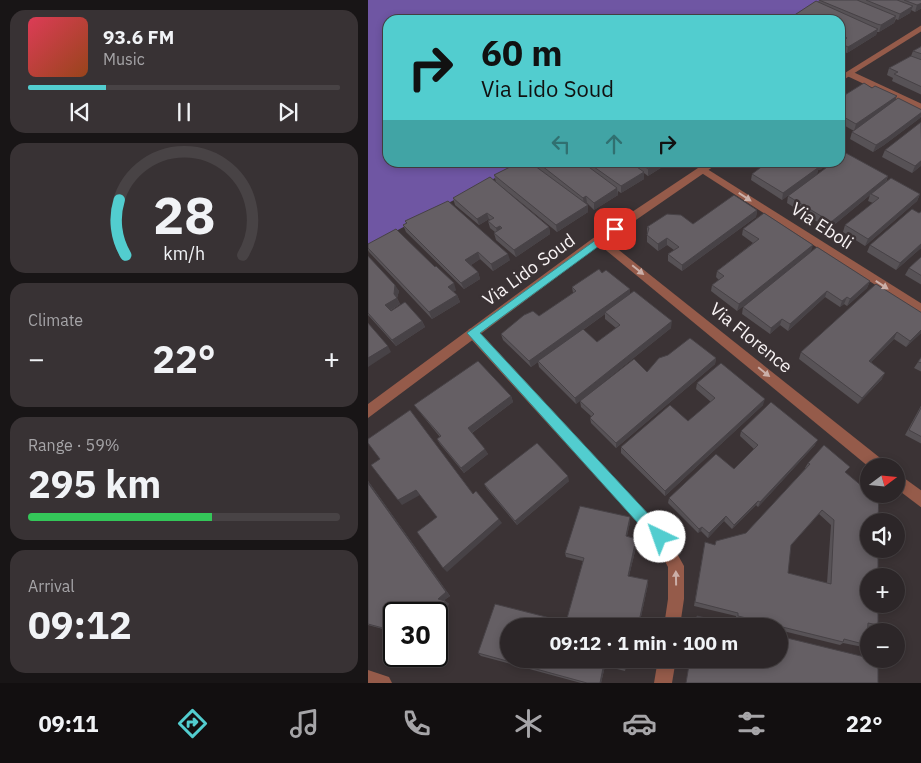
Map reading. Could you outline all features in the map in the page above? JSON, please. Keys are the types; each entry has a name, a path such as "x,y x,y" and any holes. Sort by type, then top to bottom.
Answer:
{"street":[{"path":"845,77 922,27"},
{"path":"850,74 922,108"},
{"name":"Via Lido Soud","path":"368,412 600,239 708,167"},
{"name":"Via Eboli","path":"704,170 922,310"},
{"name":"Via Florence","path":"600,239 869,458"},
{"path":"473,333 660,537 676,566 676,599 673,618"},
{"path":"906,487 922,500"},
{"path":"663,683 666,668"},
{"path":"368,679 383,683"}],"shaded area":[{"path":"368,0 822,0 794,15 383,15 383,167 516,167 368,246"}],"building":[{"path":"819,0 857,0 896,16 881,25"},
{"path":"866,0 897,0 913,6 900,14"},
{"path":"904,0 922,0 922,3 917,5"},
{"path":"816,1 878,29 848,47 845,46 845,39 847,38 845,37 845,15 795,15"},
{"path":"922,46 922,54 913,51"},
{"path":"911,56 922,60 922,87 894,74 898,72 889,68"},
{"path":"864,83 872,88 875,86 897,96 856,124 845,118 845,95"},
{"path":"898,98 922,110 922,112 876,145 852,132"},
{"path":"921,122 922,160 915,166 885,150"},
{"path":"845,154 888,176 831,222 788,196 827,167 845,167"},
{"path":"510,167 537,167 588,205 556,225 494,175"},
{"path":"543,167 589,167 617,188 594,203 586,196 583,198"},
{"path":"594,167 637,167 644,172 621,186"},
{"path":"761,167 819,167 783,193 752,174"},
{"path":"490,177 549,227 514,250 494,233 502,228 500,226 496,228 488,221 494,218 487,213 477,219 453,198"},
{"path":"891,178 920,194 868,239 845,225 879,198 871,194"},
{"path":"734,195 757,210 682,265 668,254 679,247 667,238 658,244 647,235 649,228 647,227 667,214 681,215 693,224"},
{"path":"448,201 508,254 491,264 478,252 465,260 478,272 461,283 403,225 407,223 405,221"},
{"path":"912,209 919,213 922,211 922,243 900,263 870,245"},
{"path":"764,213 813,245 739,304 712,285 724,276 717,271 759,239 743,229"},
{"path":"396,229 454,283 448,287 457,295 429,312 368,248 368,244"},
{"path":"817,247 870,281 850,299 847,297 842,301 827,291 790,324 782,319 771,328 743,307"},
{"path":"368,256 395,285 394,294 397,298 385,305 391,311 405,302 422,321 392,340 368,313"},
{"path":"922,256 922,276 909,268"},
{"path":"599,269 602,273 606,270 630,289 529,361 501,334 524,315 533,311 539,316 576,291 572,287"},
{"path":"876,284 922,313 922,329 910,341 897,332 869,361 885,373 862,398 801,352"},
{"path":"634,291 672,321 575,398 538,361 583,329 597,342 620,325 605,312"},
{"path":"368,323 388,346 368,358"},
{"path":"690,338 716,358 616,443 590,418 594,414 580,401 634,359 647,372 659,358 668,355"},
{"path":"478,361 511,396 468,428 485,449 461,468 437,439 441,436 414,405"},
{"path":"721,363 765,399 665,491 621,447 670,405 688,421 715,398 697,383"},
{"path":"771,402 818,440 760,502 758,501 734,525 726,516 709,533 702,527 699,529 669,498 716,454 734,469 758,445 741,431"},
{"path":"922,406 922,437 909,430"},
{"path":"410,410 473,494 476,491 499,519 443,568 417,532 437,517 416,490 398,500 371,465 380,459 368,443 368,439"},
{"path":"537,443 568,476 515,521 484,484"},
{"path":"824,445 850,467 845,472 860,484 860,503 879,503 878,513 860,513 860,558 878,558 878,568 860,568 860,613 878,613 878,623 860,623 860,643 844,639 843,642 788,628 788,618 746,618 738,616 738,613 695,602 705,542 715,545 716,541 746,533 810,464 808,463","holes":["822,510 834,520 831,584 788,573 791,545"]},
{"path":"368,483 446,592 438,599 445,602 383,602 383,628 368,624"},
{"path":"580,506 630,517 626,536 636,539 628,576 648,580 640,618 567,618 584,558 565,553"},
{"path":"495,604 550,618 500,618 500,659 478,653"},
{"path":"788,638 860,656 860,668 878,668 878,683 686,683 688,668 788,668"},
{"path":"532,668 603,668 600,683 587,683"}],"route":[{"path":"615,229 473,333 660,537"}]}
